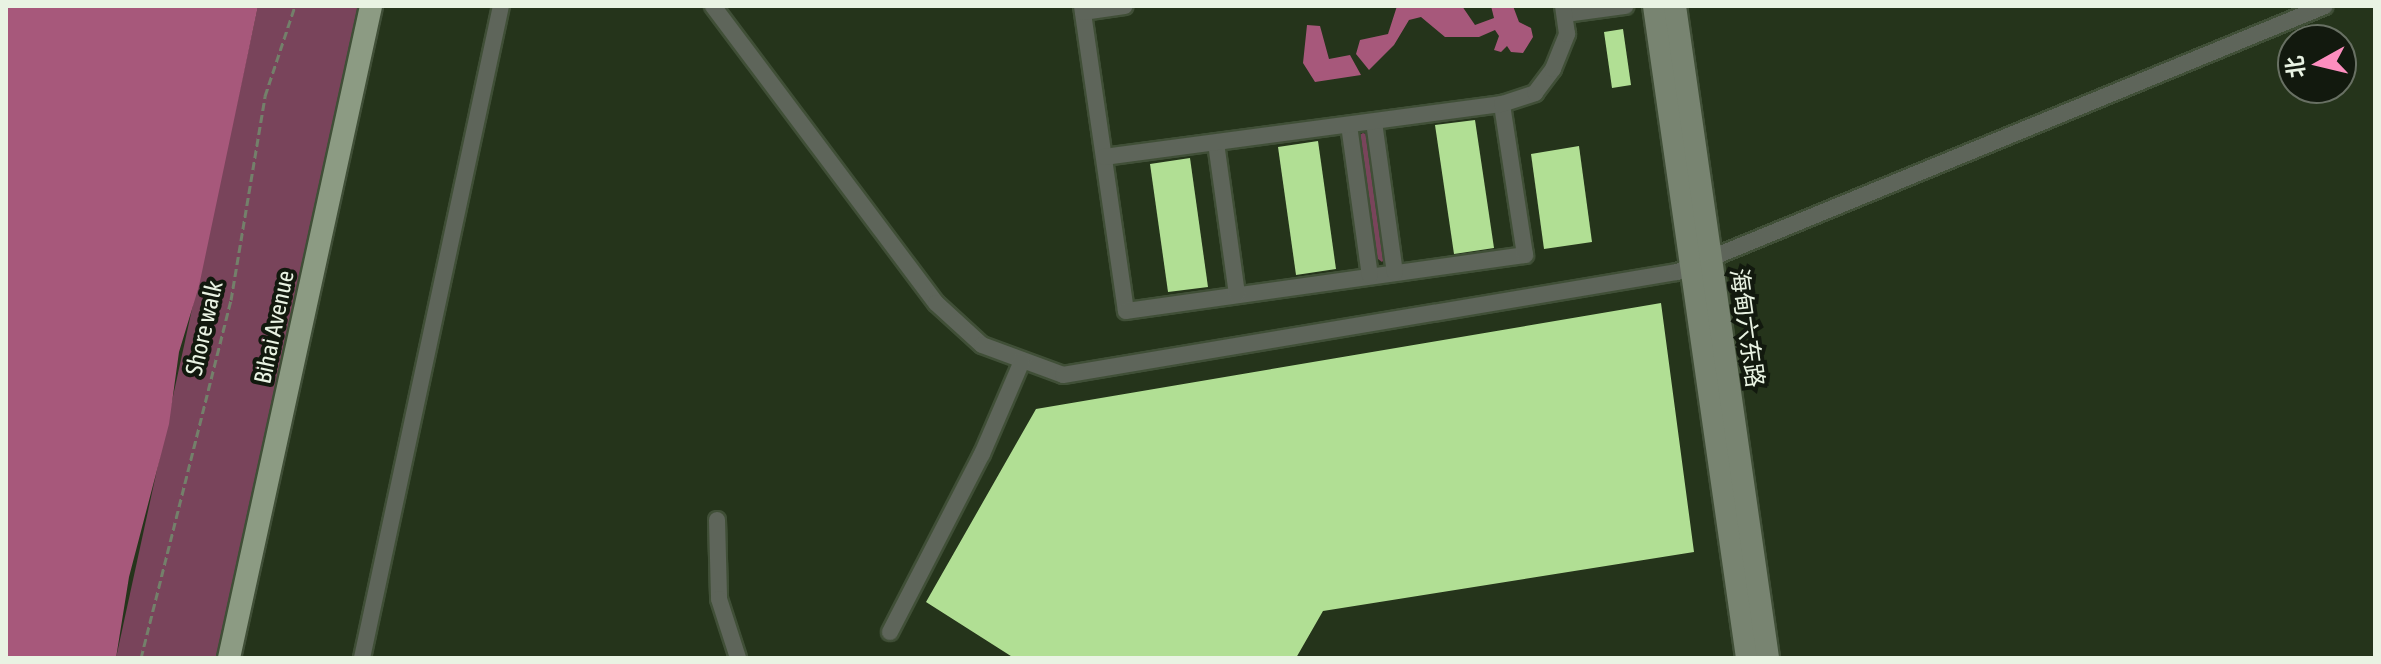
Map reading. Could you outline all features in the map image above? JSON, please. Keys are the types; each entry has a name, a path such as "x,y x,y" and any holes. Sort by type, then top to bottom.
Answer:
{"main road":[{"name":"Bihai Avenue","path":"219,658 360,6"},
{"name":"Bihai Avenue","path":"229,658 371,6"},
{"name":"海甸六东路","path":"1654,6 1768,658"},
{"name":"海甸六东路","path":"1675,6 1701,265 1747,658"}],"street":[{"path":"362,658 501,6"},
{"path":"713,6 936,303 982,345 1022,361 1074,374 1701,265 2325,6"},
{"path":"1125,6 1083,9 1126,311 1525,255 1502,104"},
{"path":"1104,157 1502,104 1535,93 1553,69 1567,34 1565,10 1625,6"},
{"path":"1374,122 1395,273"},
{"path":"1349,125 1370,276"},
{"path":"1216,143 1237,295"},
{"path":"890,632 982,454 1022,361"},
{"path":"717,520 719,599 738,658"}],"path":[{"name":"Shore walk","path":"141,658 231,300 265,96 295,6"}],"shaded area":[{"path":"6,6 258,6 199,286 179,352 169,424 129,577 116,658 6,658"},
{"path":"258,6 361,6 218,658 116,658"},
{"path":"1397,6 1462,6 1475,25 1494,18 1491,6 1513,6 1519,22 1531,28 1533,37 1523,53 1511,52 1507,46 1501,52 1494,50 1499,36 1495,30 1479,37 1445,37 1421,17 1409,20 1394,45 1369,70 1356,54 1360,40 1388,34"},
{"path":"1307,25 1320,26 1329,59 1350,55 1361,75 1315,82 1303,63"},
{"path":"1363,133 1369,135 1386,257 1382,262 1374,256 1357,136"}],"building":[{"path":"1623,29 1631,85 1612,88 1604,32"},
{"path":"1475,120 1494,248 1454,254 1435,125"},
{"path":"1318,141 1336,269 1296,275 1278,147"},
{"path":"1579,146 1592,242 1544,249 1531,154"},
{"path":"1190,158 1208,287 1168,292 1150,164"},
{"path":"1661,303 1694,552 1323,611 1296,658 1014,658 926,602 1036,409"}]}
